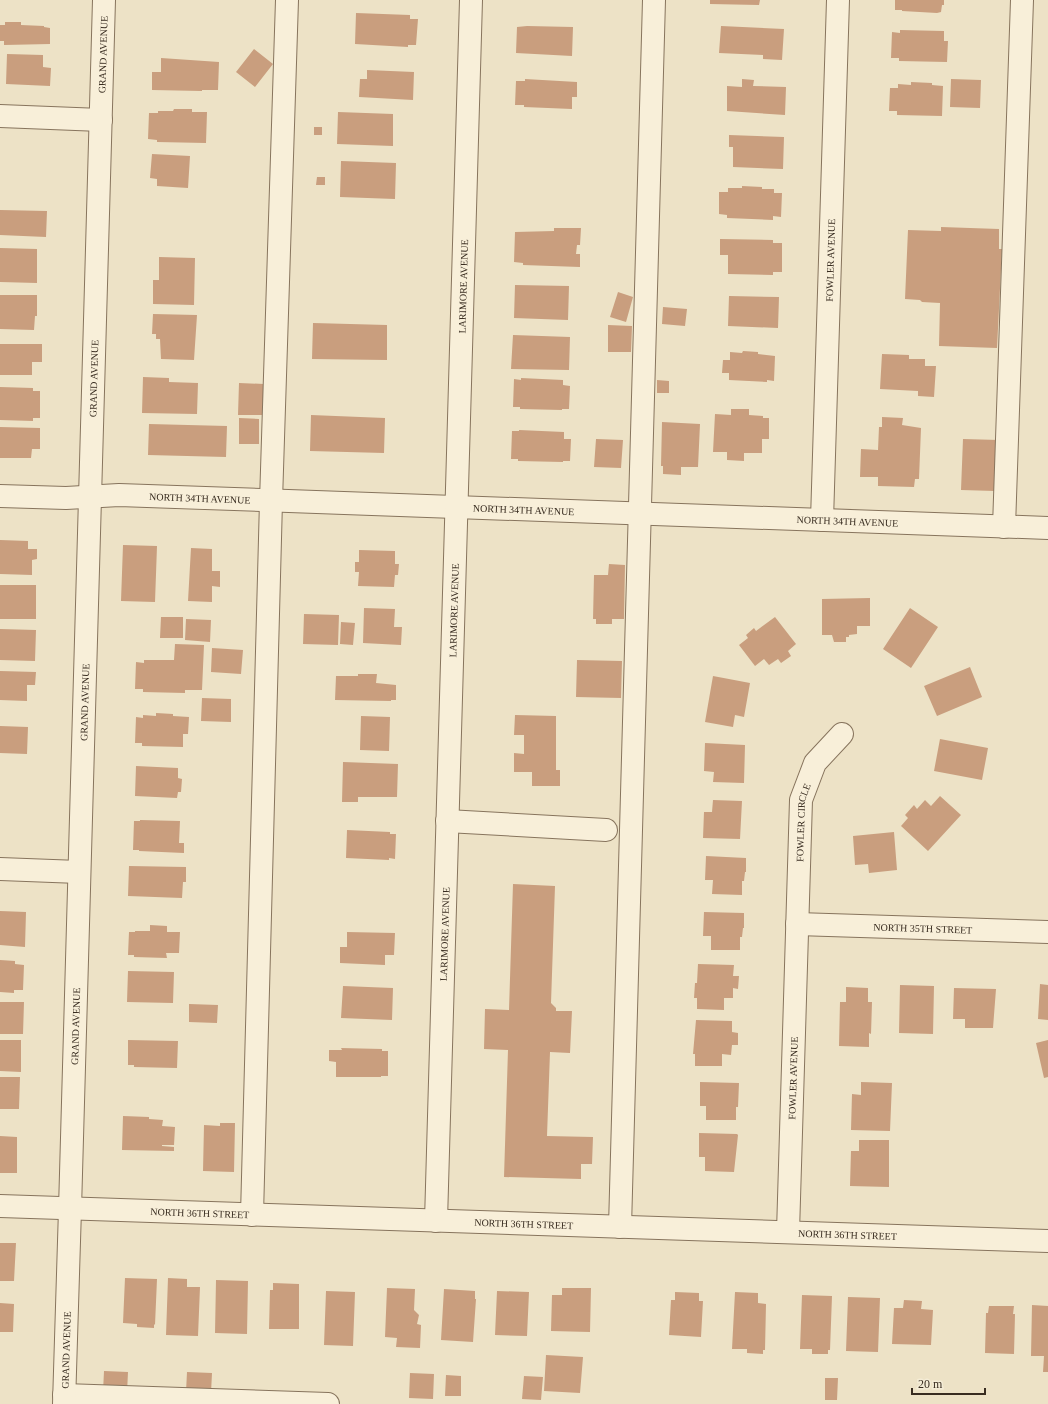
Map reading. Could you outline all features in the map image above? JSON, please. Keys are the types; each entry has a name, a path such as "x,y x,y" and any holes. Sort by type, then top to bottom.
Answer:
{"street":[{"name":"GRAND AVENUE","path":"64,1399 104,0"},
{"path":"252,1215 286,0"},
{"name":"LARIMORE AVENUE","path":"436,1221 471,0"},
{"path":"620,1227 654,0"},
{"name":"FOWLER AVENUE","path":"822,520 838,0"},
{"path":"1004,527 1022,0"},
{"path":"0,116 101,120"},
{"name":"NORTH 34TH AVENUE","path":"0,496 66,498 119,495 1048,528"},
{"name":"FOWLER CIRCLE","path":"797,924 801,800 815,763 842,734"},
{"path":"448,821 606,830"},
{"path":"0,869 79,872"},
{"name":"FOWLER AVENUE","path":"788,1232 797,924"},
{"name":"NORTH 35TH STREET","path":"797,924 1048,932"},
{"name":"NORTH 36TH STREET","path":"0,1206 1048,1241"},
{"path":"64,1399 328,1404"}],"building":[{"path":"710,0 760,0 759,5 710,4"},
{"path":"895,0 944,0 944,5 942,5 941,12 937,13 902,11 895,10"},
{"path":"356,13 410,15 410,19 418,19 416,45 408,45 408,47 355,44"},
{"path":"5,22 21,22 21,25 44,26 50,28 50,44 4,45 4,41 0,41 0,25 5,25"},
{"path":"721,26 784,29 782,60 763,59 763,55 719,53"},
{"path":"517,27 573,27 572,56 516,53"},
{"path":"900,30 944,31 944,41 948,41 947,62 899,61 899,58 891,58 892,32 900,33"},
{"path":"254,49 273,64 255,87 236,72"},
{"path":"7,54 43,55 43,67 51,68 50,86 6,84"},
{"path":"161,58 219,62 218,90 152,90 152,72 161,72"},
{"path":"367,70 414,72 413,100 359,97 360,79 367,79"},
{"path":"525,79 577,82 577,97 572,97 572,109 524,107 524,105 515,105 516,81 525,81"},
{"path":"742,79 754,80 753,86 786,87 785,115 727,111 727,86 742,87"},
{"path":"951,79 981,80 980,108 950,107"},
{"path":"911,82 932,83 932,85 943,86 942,116 897,115 897,111 889,111 890,88 898,88 898,84 911,85"},
{"path":"174,109 192,109 192,112 207,112 206,143 157,142 157,140 148,139 149,113 158,113 158,111 173,111"},
{"path":"338,112 393,114 393,146 337,144"},
{"path":"314,127 322,127 322,135 314,135"},
{"path":"729,135 784,137 783,169 733,167 733,147 729,147"},
{"path":"152,154 190,156 188,188 157,186 157,179 150,178"},
{"path":"341,161 396,163 395,199 340,197"},
{"path":"317,177 325,177 325,185 316,185"},
{"path":"742,186 774,189 774,193 782,193 781,217 773,216 773,220 727,218 727,215 719,214 719,192 728,192 728,188 742,188"},
{"path":"0,210 47,211 46,237 0,235"},
{"path":"941,227 999,229 999,249 1002,249 997,348 939,346 940,303 905,299 908,230 941,231"},
{"path":"554,228 581,228 580,245 577,245 576,254 580,254 580,267 523,265 523,263 514,262 515,232 554,231"},
{"path":"720,239 773,240 773,243 782,243 782,272 773,272 773,275 728,274 728,255 720,255"},
{"path":"0,248 37,249 37,283 0,282"},
{"path":"159,257 195,258 194,305 153,304 153,280 159,280"},
{"path":"515,285 569,286 568,320 514,318"},
{"path":"618,292 633,297 626,322 610,317"},
{"path":"0,295 37,295 37,316 35,316 34,330 0,329"},
{"path":"729,296 779,297 778,328 728,326"},
{"path":"663,307 687,309 685,326 662,324"},
{"path":"153,314 197,315 194,360 161,359 160,339 156,339 156,334 152,334"},
{"path":"313,323 387,325 387,360 312,359"},
{"path":"608,325 632,326 631,352 608,352"},
{"path":"513,335 570,337 569,370 511,369"},
{"path":"0,344 42,344 42,362 32,362 32,375 0,375"},
{"path":"743,351 758,352 758,354 775,356 774,381 729,380 729,373 722,373 723,360 730,360 730,352 742,353"},
{"path":"882,354 909,355 909,359 925,359 925,366 936,366 934,397 918,396 918,391 880,389"},
{"path":"143,377 169,378 169,382 198,383 197,414 142,413"},
{"path":"521,378 563,380 563,385 570,386 569,409 520,409 520,407 513,407 514,379 521,380"},
{"path":"657,380 669,381 669,393 657,393"},
{"path":"239,383 264,384 262,415 238,415"},
{"path":"0,387 33,388 33,391 40,391 40,418 33,418 33,421 0,420"},
{"path":"731,409 749,409 749,415 769,418 769,439 762,439 762,453 744,453 744,461 727,460 727,452 713,452 715,414 731,415"},
{"path":"311,415 385,418 384,453 310,451"},
{"path":"882,417 903,418 902,425 921,428 919,479 915,479 914,487 878,486 878,477 860,477 861,449 878,450 879,427 882,427"},
{"path":"239,418 259,419 259,444 239,444"},
{"path":"662,422 700,424 698,467 681,467 681,475 663,474 663,466 661,466"},
{"path":"149,424 227,426 226,457 148,455"},
{"path":"0,427 40,428 40,449 32,449 31,458 0,458"},
{"path":"512,431 564,432 564,439 571,439 570,461 518,461 518,459 511,459"},
{"path":"596,439 623,440 621,468 594,467"},
{"path":"963,439 999,440 995,491 961,490"},
{"path":"0,540 28,541 28,549 37,549 37,559 32,560 32,575 0,574"},
{"path":"123,545 157,546 155,602 121,601"},
{"path":"191,548 212,549 212,571 220,571 220,587 212,586 212,602 188,601"},
{"path":"359,550 395,551 395,564 399,564 398,575 395,575 394,587 358,586 359,572 355,572 355,562 359,562"},
{"path":"609,564 625,565 624,619 612,619 612,624 596,624 596,619 593,619 594,575 608,575"},
{"path":"0,585 36,585 36,619 0,619"},
{"path":"870,598 870,626 857,626 857,634 846,637 846,642 834,642 832,635 822,635 822,599"},
{"path":"364,608 395,609 394,627 402,627 401,645 363,643"},
{"path":"910,608 938,627 911,668 883,649"},
{"path":"304,614 339,615 338,645 303,644"},
{"path":"161,617 183,617 183,638 160,638"},
{"path":"775,617 796,644 788,651 791,656 781,663 778,659 769,665 764,659 755,666 739,645 748,638 746,635 754,628 756,631"},
{"path":"186,619 211,620 210,642 185,640"},
{"path":"341,622 355,623 353,645 340,644"},
{"path":"0,629 36,630 35,661 0,660"},
{"path":"175,644 204,645 202,690 185,690 185,693 143,692 143,689 135,689 136,662 144,663 144,660 174,660"},
{"path":"212,648 243,650 241,674 211,672"},
{"path":"577,660 622,661 621,698 576,697"},
{"path":"970,667 982,697 937,716 924,686"},
{"path":"0,671 36,672 35,685 27,685 27,701 0,700"},
{"path":"358,674 377,674 376,683 396,685 396,700 335,700 336,676 358,676"},
{"path":"713,676 750,683 744,717 735,715 733,727 705,722"},
{"path":"202,698 231,699 231,722 201,721"},
{"path":"156,713 189,717 188,734 183,734 183,747 142,746 142,743 135,743 136,717 143,718 143,715 156,716"},
{"path":"515,715 556,716 556,770 560,770 560,786 532,786 532,772 514,772 514,753 524,754 524,735 514,735"},
{"path":"361,716 390,717 389,751 360,750"},
{"path":"0,726 28,727 27,754 0,753"},
{"path":"940,739 988,748 982,780 934,771"},
{"path":"705,743 745,745 744,783 713,782 714,772 704,771"},
{"path":"343,762 398,764 397,797 358,797 358,802 342,802"},
{"path":"136,766 178,768 178,778 182,779 181,792 178,792 177,798 135,796"},
{"path":"940,796 961,815 928,851 901,826 908,818 905,815 914,805 917,809 925,800 931,806"},
{"path":"713,800 742,801 740,839 703,838 704,812 712,812"},
{"path":"134,821 180,821 179,843 184,843 184,853 133,850"},
{"path":"347,830 390,832 390,834 396,834 395,859 346,858"},
{"path":"894,832 897,870 869,873 868,864 855,865 853,836"},
{"path":"706,856 746,858 746,872 744,881 742,881 742,895 712,894 713,880 705,880"},
{"path":"129,866 186,867 186,882 183,882 182,898 128,896"},
{"path":"513,884 555,886 551,1003 556,1008 556,1011 572,1011 570,1053 550,1052 547,1136 593,1137 592,1164 581,1164 581,1179 504,1177 508,1050 484,1049 485,1009 509,1010"},
{"path":"0,911 26,912 25,947 0,945"},
{"path":"704,912 744,913 744,928 742,937 740,937 740,950 711,950 711,936 703,936"},
{"path":"150,925 167,926 167,932 180,932 179,953 166,953 167,958 134,957 134,955 128,955 129,932 150,931"},
{"path":"347,932 395,933 394,955 385,955 385,965 340,963 340,947 347,947"},
{"path":"0,960 15,961 15,964 24,965 23,990 14,990 14,993 0,992"},
{"path":"698,964 734,965 733,976 739,976 738,989 733,988 733,998 724,998 724,1010 697,1009 697,998 694,998 695,983 697,983"},
{"path":"128,971 174,972 173,1003 127,1002"},
{"path":"1040,984 1048,985 1048,1020 1038,1019"},
{"path":"900,985 934,986 933,1034 899,1033"},
{"path":"343,986 393,988 392,1020 341,1018"},
{"path":"846,987 868,988 868,1002 872,1002 869,1047 839,1046 840,1002 846,1002"},
{"path":"954,988 996,989 993,1028 965,1028 965,1019 953,1019"},
{"path":"0,1002 24,1002 23,1034 0,1034"},
{"path":"189,1004 218,1005 217,1023 189,1022"},
{"path":"696,1020 732,1021 732,1032 738,1033 738,1045 732,1045 731,1055 722,1054 722,1066 695,1066 695,1054 693,1054"},
{"path":"0,1040 21,1040 21,1072 0,1071"},
{"path":"128,1040 178,1041 177,1068 134,1067 134,1065 128,1065"},
{"path":"1048,1040 1048,1077 1044,1078 1036,1043"},
{"path":"341,1048 382,1049 382,1051 388,1051 388,1076 336,1077 336,1062 329,1061 329,1050 342,1050"},
{"path":"0,1077 20,1077 19,1109 0,1109"},
{"path":"700,1082 739,1083 736,1120 706,1120 706,1106 700,1106"},
{"path":"861,1082 892,1083 890,1131 851,1130 852,1094 861,1095"},
{"path":"123,1116 149,1117 149,1119 163,1120 162,1126 175,1127 174,1145 162,1145 174,1147 174,1151 122,1150"},
{"path":"220,1123 235,1123 234,1172 203,1171 204,1125 220,1126"},
{"path":"699,1133 738,1135 734,1172 705,1171 705,1157 699,1157"},
{"path":"0,1136 17,1137 17,1173 0,1173"},
{"path":"859,1140 889,1140 889,1187 850,1186 851,1151 859,1151"},
{"path":"0,1243 16,1243 14,1281 0,1281"},
{"path":"125,1278 157,1279 154,1328 137,1327 137,1324 123,1323"},
{"path":"168,1278 187,1279 187,1287 200,1287 198,1336 166,1335"},
{"path":"216,1280 248,1281 247,1334 215,1333"},
{"path":"273,1283 299,1284 299,1329 269,1329 270,1290 273,1290"},
{"path":"387,1288 415,1289 414,1310 419,1315 417,1324 421,1325 420,1348 396,1347 397,1338 385,1337"},
{"path":"562,1288 591,1288 590,1332 551,1331 552,1295 562,1295"},
{"path":"444,1289 475,1291 476,1299 473,1342 441,1340"},
{"path":"326,1291 355,1292 353,1346 324,1345"},
{"path":"497,1291 529,1292 527,1336 495,1335"},
{"path":"675,1292 699,1293 699,1301 703,1301 701,1337 669,1335 671,1300 675,1300"},
{"path":"735,1292 758,1293 758,1303 766,1304 765,1350 763,1350 763,1354 747,1353 747,1349 732,1349"},
{"path":"802,1295 832,1296 830,1350 828,1350 828,1354 812,1354 812,1349 800,1349"},
{"path":"848,1297 880,1298 878,1352 846,1351"},
{"path":"904,1300 922,1301 921,1309 933,1310 931,1345 892,1344 894,1308 903,1308"},
{"path":"0,1303 14,1304 13,1332 0,1332"},
{"path":"1032,1305 1048,1306 1048,1372 1043,1372 1044,1356 1031,1356"},
{"path":"989,1306 1014,1306 1014,1354 985,1353 986,1313 988,1313"},
{"path":"546,1355 583,1357 580,1393 544,1391"},
{"path":"104,1371 128,1372 127,1393 103,1392"},
{"path":"187,1372 212,1373 211,1393 186,1392"},
{"path":"410,1373 434,1374 433,1399 409,1398"},
{"path":"446,1375 461,1376 461,1396 445,1396"},
{"path":"524,1376 543,1377 541,1400 522,1399"},
{"path":"825,1378 838,1378 837,1400 825,1400"}]}
